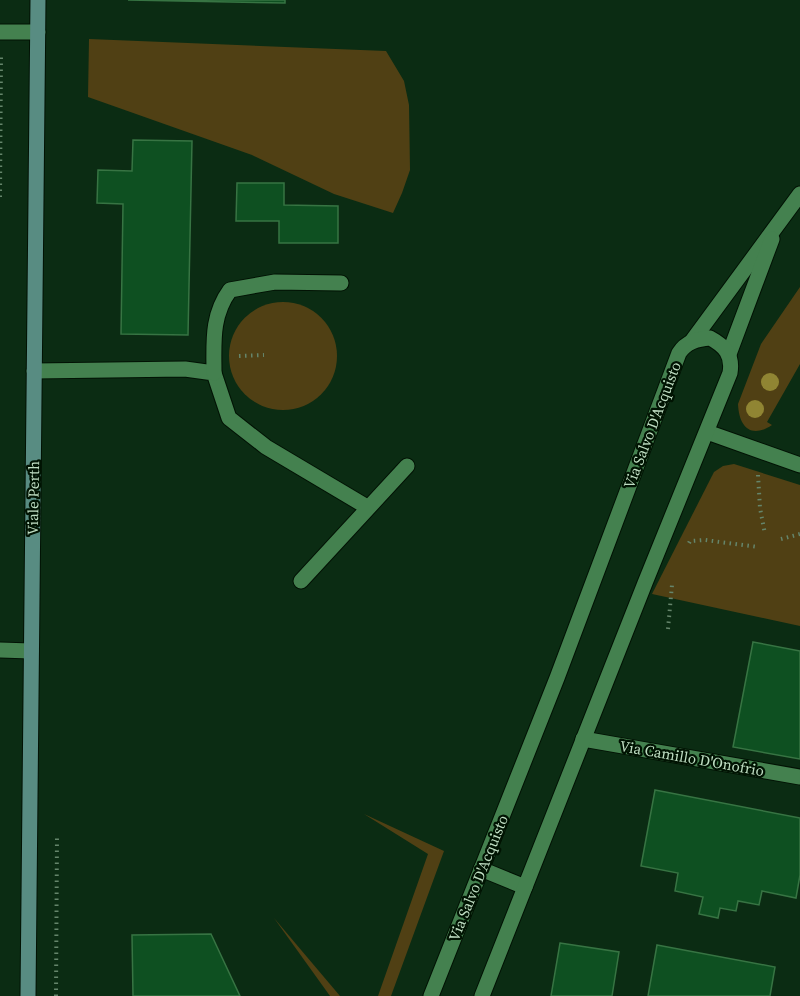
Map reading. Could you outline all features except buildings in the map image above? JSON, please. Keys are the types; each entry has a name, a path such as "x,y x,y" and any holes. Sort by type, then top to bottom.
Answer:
{"main road":[{"name":"Viale Perth","path":"28,996 38,0"}],"street":[{"path":"0,32 38,32"},
{"name":"Via Salvo D'Acquisto","path":"431,996 557,678 676,360 682,348 692,341 800,194"},
{"path":"482,996 730,373 729,354 778,222"},
{"path":"341,283 275,282 230,290 220,303 214,328 214,373 229,418 266,447 367,507"},
{"path":"692,341 710,338 718,342 729,354"},
{"path":"34,371 185,369 214,373"},
{"path":"707,432 800,465"},
{"path":"301,581 407,466"},
{"path":"0,650 31,651"},
{"name":"Via Camillo D'Onofrio","path":"583,739 800,777"},
{"path":"481,869 525,887"}],"path":[{"path":"0,32 0,197"},
{"path":"229,357 264,355"},
{"path":"765,453 758,478 765,534"},
{"path":"781,540 800,534"},
{"path":"685,550 690,541 705,540 758,548"},
{"path":"668,629 673,579"}],"shaded area":[{"path":"89,39 386,51 404,81 409,105 410,170 393,213 334,194 252,155 88,97"},
{"path":"800,287 800,364 767,422 772,425 765,429 752,431 741,419 738,404 761,344"},
{"path":"283,302 304,306 321,318 333,335 337,356 333,377 321,394 304,406 283,410 262,406 245,394 233,377 229,356 233,335 245,318 262,306"},
{"path":"734,464 800,485 800,626 652,594 714,472 723,466"},
{"path":"364,814 444,851 391,996 378,996 428,854"},
{"path":"274,918 340,996 330,996"}]}
